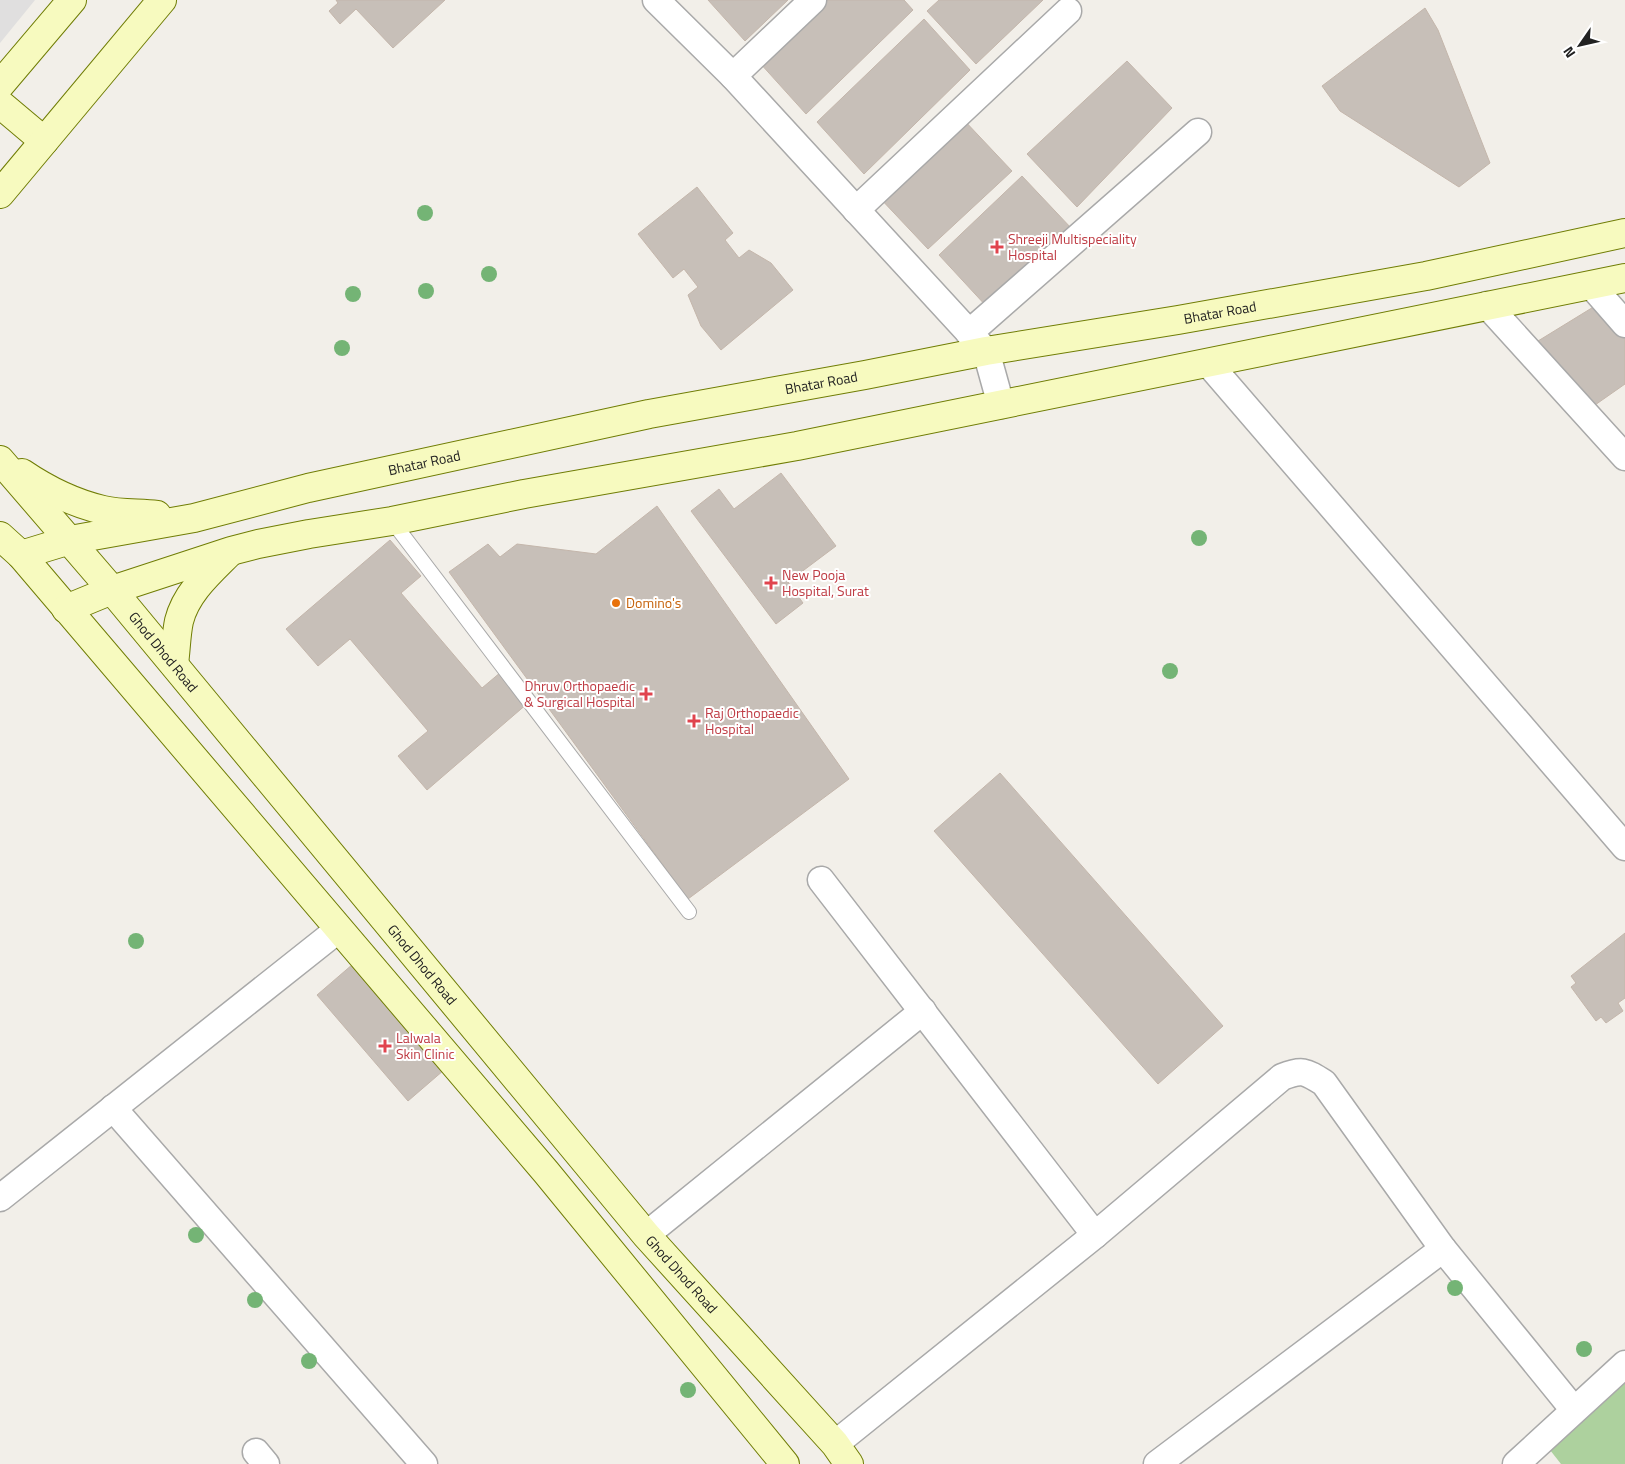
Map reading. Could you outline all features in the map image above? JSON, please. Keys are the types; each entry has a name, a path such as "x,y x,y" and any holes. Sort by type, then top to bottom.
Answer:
{"main road":[{"path":"0,85 72,0"},
{"path":"0,194 162,0"},
{"path":"0,104 44,142"},
{"name":"Bhatar Road","path":"21,555 70,540 194,518 308,488 649,414 866,375 978,342 1178,320 1426,276 1625,232"},
{"path":"66,610 112,590 231,551 309,534 392,521 524,494 797,446 1625,278"},
{"path":"0,459 34,482 64,498 83,504 104,510 194,518"},
{"name":"Ghod Dhod Road","path":"0,459 174,664 646,1235 842,1454"},
{"path":"0,536 21,555 546,1172 785,1464"},
{"path":"174,664 179,620 185,604 200,582 231,551"}],"street":[{"path":"656,0 733,76 978,342 1001,406"},
{"path":"733,76 813,0"},
{"path":"856,210 1068,11"},
{"path":"978,342 1198,132"},
{"path":"1591,285 1625,324"},
{"path":"1487,305 1625,457"},
{"path":"1208,363 1625,847"},
{"path":"821,880 1095,1235"},
{"path":"0,1198 338,929"},
{"path":"646,1235 923,1011"},
{"path":"842,1454 1095,1235 1282,1077 1297,1071 1311,1075 1324,1083 1443,1249 1574,1410"},
{"path":"113,1108 424,1464"},
{"path":"1157,1464 1443,1249"},
{"path":"1532,1458 1574,1410 1625,1364"}],"lane":[{"path":"392,521 689,912"}],"shaded area":[{"path":"0,0 35,0 0,43"}],"green space":[{"path":"1625,1382 1625,1464 1561,1464 1550,1450"}],"building":[{"path":"336,0 445,0 393,48 356,9 340,24 329,11 338,3"},
{"path":"708,0 788,0 745,41"},
{"path":"824,0 904,0 913,10 806,114 759,62"},
{"path":"939,0 1043,0 976,64 927,11"},
{"path":"1425,8 1438,30 1490,163 1459,187 1340,111 1322,86"},
{"path":"924,19 970,70 864,174 817,122"},
{"path":"1127,61 1172,108 1077,207 1027,154"},
{"path":"962,118 1012,171 928,249 878,196"},
{"path":"1022,176 1072,229 988,308 939,255"},
{"path":"697,187 733,233 725,240 739,258 749,250 771,263 793,290 721,350 701,326 688,295 698,287 684,269 673,278 638,234"},
{"path":"1595,306 1625,338 1625,384 1595,405 1538,341"},
{"path":"781,473 836,546 788,582 803,603 776,624 691,511 719,489 734,509"},
{"path":"657,506 849,779 688,899 449,572 488,544 500,557 517,544 596,554"},
{"path":"390,540 421,576 401,593 482,688 501,672 528,703 427,790 398,756 428,731 350,639 318,666 286,629"},
{"path":"1000,773 1223,1026 1158,1084 934,831"},
{"path":"1625,933 1625,998 1618,1003 1623,1011 1606,1023 1601,1017 1596,1021 1571,987 1576,983 1571,976"},
{"path":"353,964 444,1070 408,1101 317,995"}],"place":[{"name":"Shreeji Multispeciality Hospital","path":"997,247"},
{"name":"New Pooja Hospital, Surat","path":"771,583"},
{"name":"Domino's","path":"616,603"},
{"name":"Dhruv Orthopaedic & Surgical Hospital","path":"646,694"},
{"name":"Raj Orthopaedic Hospital","path":"694,721"},
{"name":"Lalwala Skin Clinic","path":"385,1046"}]}
